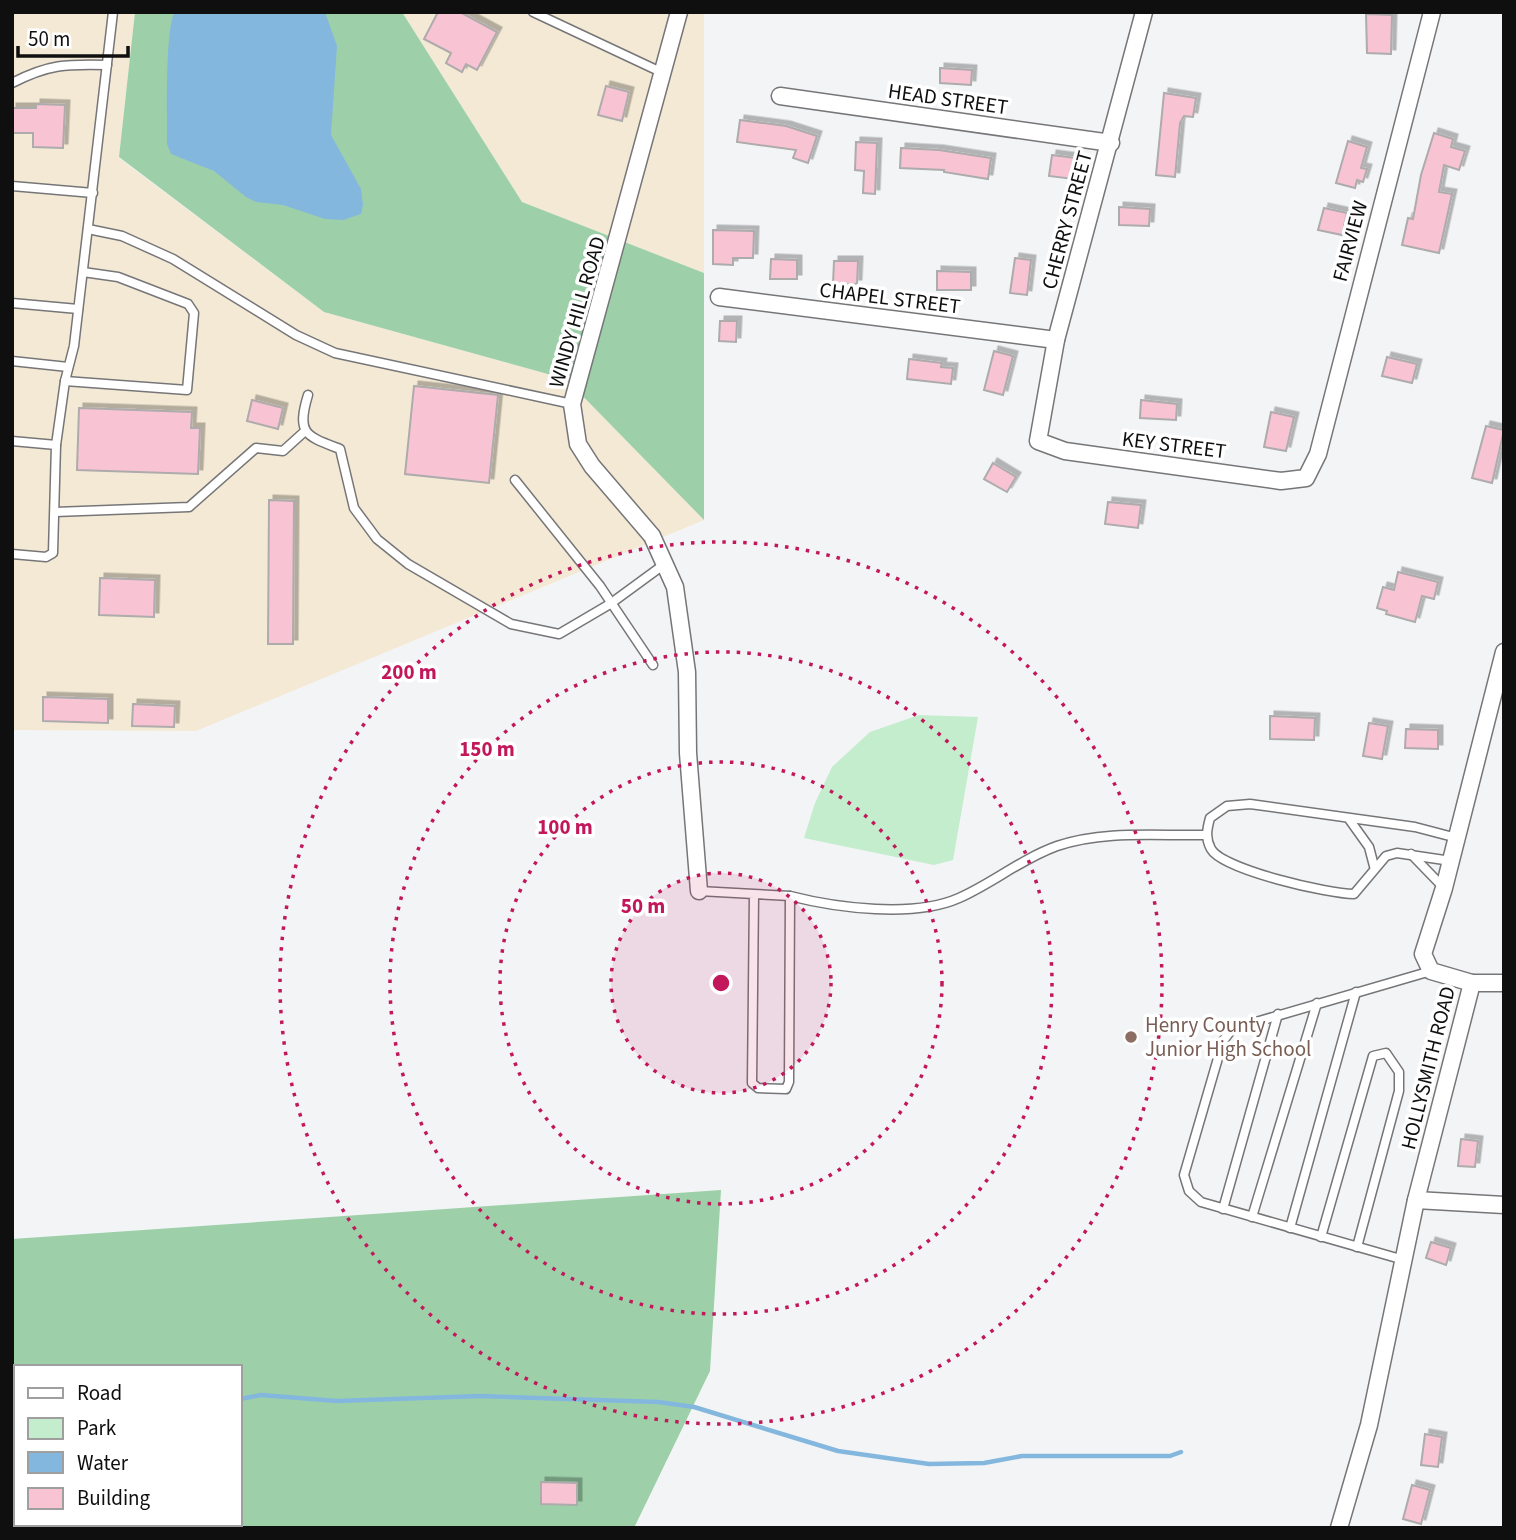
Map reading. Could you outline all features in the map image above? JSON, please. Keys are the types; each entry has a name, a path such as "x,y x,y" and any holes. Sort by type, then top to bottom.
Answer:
{"street":[{"name":"WINDY HILL ROAD","path":"679,12 572,404 578,444 592,466 652,536 666,563 682,622 699,891"},
{"name":"CHERRY STREET","path":"1038,441 1056,340 1144,12"},
{"name":"FAIRVIEW","path":"1306,478 1318,454 1432,12"},
{"name":"HEAD STREET","path":"780,96 1111,143"},
{"name":"CHAPEL STREET","path":"719,297 1056,340"},
{"name":"KEY STREET","path":"1038,441 1065,452 1281,481 1306,478"},
{"name":"HOLLYSMITH ROAD","path":"1339,1528 1368,1425 1416,1200 1472,983 1431,971 1423,954 1444,888 1504,652"},
{"path":"1472,983 1504,983"},
{"path":"1416,1200 1504,1205"}],"lane":[{"path":"12,554 52,555 56,444 65,381 74,346 113,12"},
{"path":"533,12 664,74"},
{"path":"12,83 41,68 107,65"},
{"path":"12,186 93,193"},
{"path":"88,229 122,236 173,259 296,334 335,353 572,404"},
{"path":"65,381 187,390 194,313 188,304 118,277 83,272"},
{"path":"12,303 78,309"},
{"path":"12,361 68,367"},
{"path":"307,395 300,418 304,432 315,440 340,449 354,508 377,539 408,564 511,624 559,634 610,604 666,563"},
{"path":"55,512 189,508 256,447 283,451 304,432"},
{"path":"12,441 56,444"},
{"path":"515,480 600,586 653,665"},
{"path":"1451,861 1411,854 1385,856 1374,866 1366,882 1354,894 1334,894 1227,863 1212,851 1206,835 1210,818 1227,806 1250,804 1349,820 1415,827 1457,838"},
{"path":"1349,820 1369,847 1374,866"},
{"path":"699,891 790,895 813,901 913,910 958,899 1023,861 1059,846 1106,836 1206,835"},
{"path":"1411,854 1444,888"},
{"path":"754,894 752,1083 758,1088 786,1088 789,1082 790,895"},
{"path":"1404,1260 1194,1199 1186,1183 1188,1162 1223,1041 1238,1026 1431,971"},
{"path":"1290,1228 1356,992"},
{"path":"1252,1217 1317,1003"},
{"path":"1223,1209 1278,1014"},
{"path":"1321,1237 1373,1055 1385,1053 1399,1072 1399,1091 1357,1247"}],"shaded area":[{"path":"12,12 135,12 119,158 324,312 566,379 704,520 196,731 12,730"},
{"path":"402,12 704,12 704,273 522,202"}],"green space":[{"path":"135,12 402,12 522,202 704,273 704,520 566,379 324,312 119,157"},
{"path":"919,715 978,717 953,860 934,865 804,838 815,803 832,767 870,732"},
{"path":"721,1190 710,1371 634,1528 12,1528 12,1239"}],"water":[{"path":"175,12 325,12 337,46 331,135 361,189 361,214 343,220 325,219 283,205 256,202 214,171 171,154 167,144 167,74"}],"building":[{"path":"438,12 460,12 497,32 477,70 466,64 462,72 446,63 451,53 424,39"},
{"path":"1366,14 1392,15 1391,54 1367,53"},
{"path":"940,68 972,70 971,85 940,83"},
{"path":"606,86 629,92 622,121 598,115"},
{"path":"1164,93 1196,98 1193,117 1184,116 1180,123 1175,177 1156,175"},
{"path":"36,104 65,105 63,148 33,147 33,133 12,133 12,108 36,108"},
{"path":"740,120 786,126 817,136 808,163 793,158 796,150 737,142"},
{"path":"1434,133 1453,139 1451,147 1465,151 1459,170 1444,165 1439,192 1452,194 1439,253 1402,245 1408,218 1413,219 1421,175"},
{"path":"1348,141 1367,147 1361,168 1367,169 1363,182 1357,180 1355,188 1336,183"},
{"path":"856,142 877,143 875,194 863,193 864,171 855,170"},
{"path":"901,148 939,150 991,158 988,179 944,170 900,168"},
{"path":"1052,155 1076,158 1073,179 1049,176"},
{"path":"1119,207 1150,209 1149,226 1119,225"},
{"path":"1324,208 1347,213 1342,235 1318,230"},
{"path":"713,230 754,231 753,258 733,258 733,265 713,264"},
{"path":"1015,258 1031,260 1027,295 1010,293"},
{"path":"771,259 797,260 797,279 770,279"},
{"path":"834,261 858,261 857,284 833,284"},
{"path":"937,271 971,272 971,290 937,290"},
{"path":"720,321 737,321 736,342 719,341"},
{"path":"994,351 1013,356 1003,395 984,390"},
{"path":"1387,357 1417,364 1412,383 1382,376"},
{"path":"909,359 942,363 941,367 953,368 951,384 907,379"},
{"path":"414,386 498,395 489,483 405,474"},
{"path":"252,400 283,408 278,429 247,421"},
{"path":"1141,400 1177,404 1176,420 1140,418"},
{"path":"79,408 192,412 191,428 200,428 198,474 77,470"},
{"path":"1271,412 1294,417 1286,451 1264,447"},
{"path":"1486,426 1504,430 1492,483 1472,478"},
{"path":"993,463 1016,477 1007,492 984,479"},
{"path":"269,500 294,501 293,644 268,644"},
{"path":"1108,502 1141,505 1138,528 1105,524"},
{"path":"1398,572 1438,582 1434,599 1422,596 1415,622 1386,614 1387,611 1377,608 1383,587 1394,590"},
{"path":"100,578 155,580 154,617 99,615"},
{"path":"43,697 108,699 108,723 43,721"},
{"path":"133,704 175,706 174,727 132,726"},
{"path":"1270,716 1315,718 1314,740 1270,739"},
{"path":"1369,723 1388,726 1382,759 1363,756"},
{"path":"1406,729 1438,730 1438,749 1405,748"},
{"path":"1461,1139 1478,1141 1475,1167 1458,1166"},
{"path":"1431,1242 1451,1248 1446,1265 1426,1258"},
{"path":"1425,1434 1442,1437 1438,1467 1421,1465"},
{"path":"541,1482 577,1483 577,1505 541,1504"},
{"path":"1412,1485 1430,1490 1421,1524 1403,1519"}],"waterway":[{"path":"242,1399 261,1395 337,1401 480,1396 658,1402 694,1407 838,1451 929,1464 984,1463 1022,1456 1170,1456 1181,1452"}],"place":[{"name":"Henry County Junior High School","path":"1131,1037"}]}
